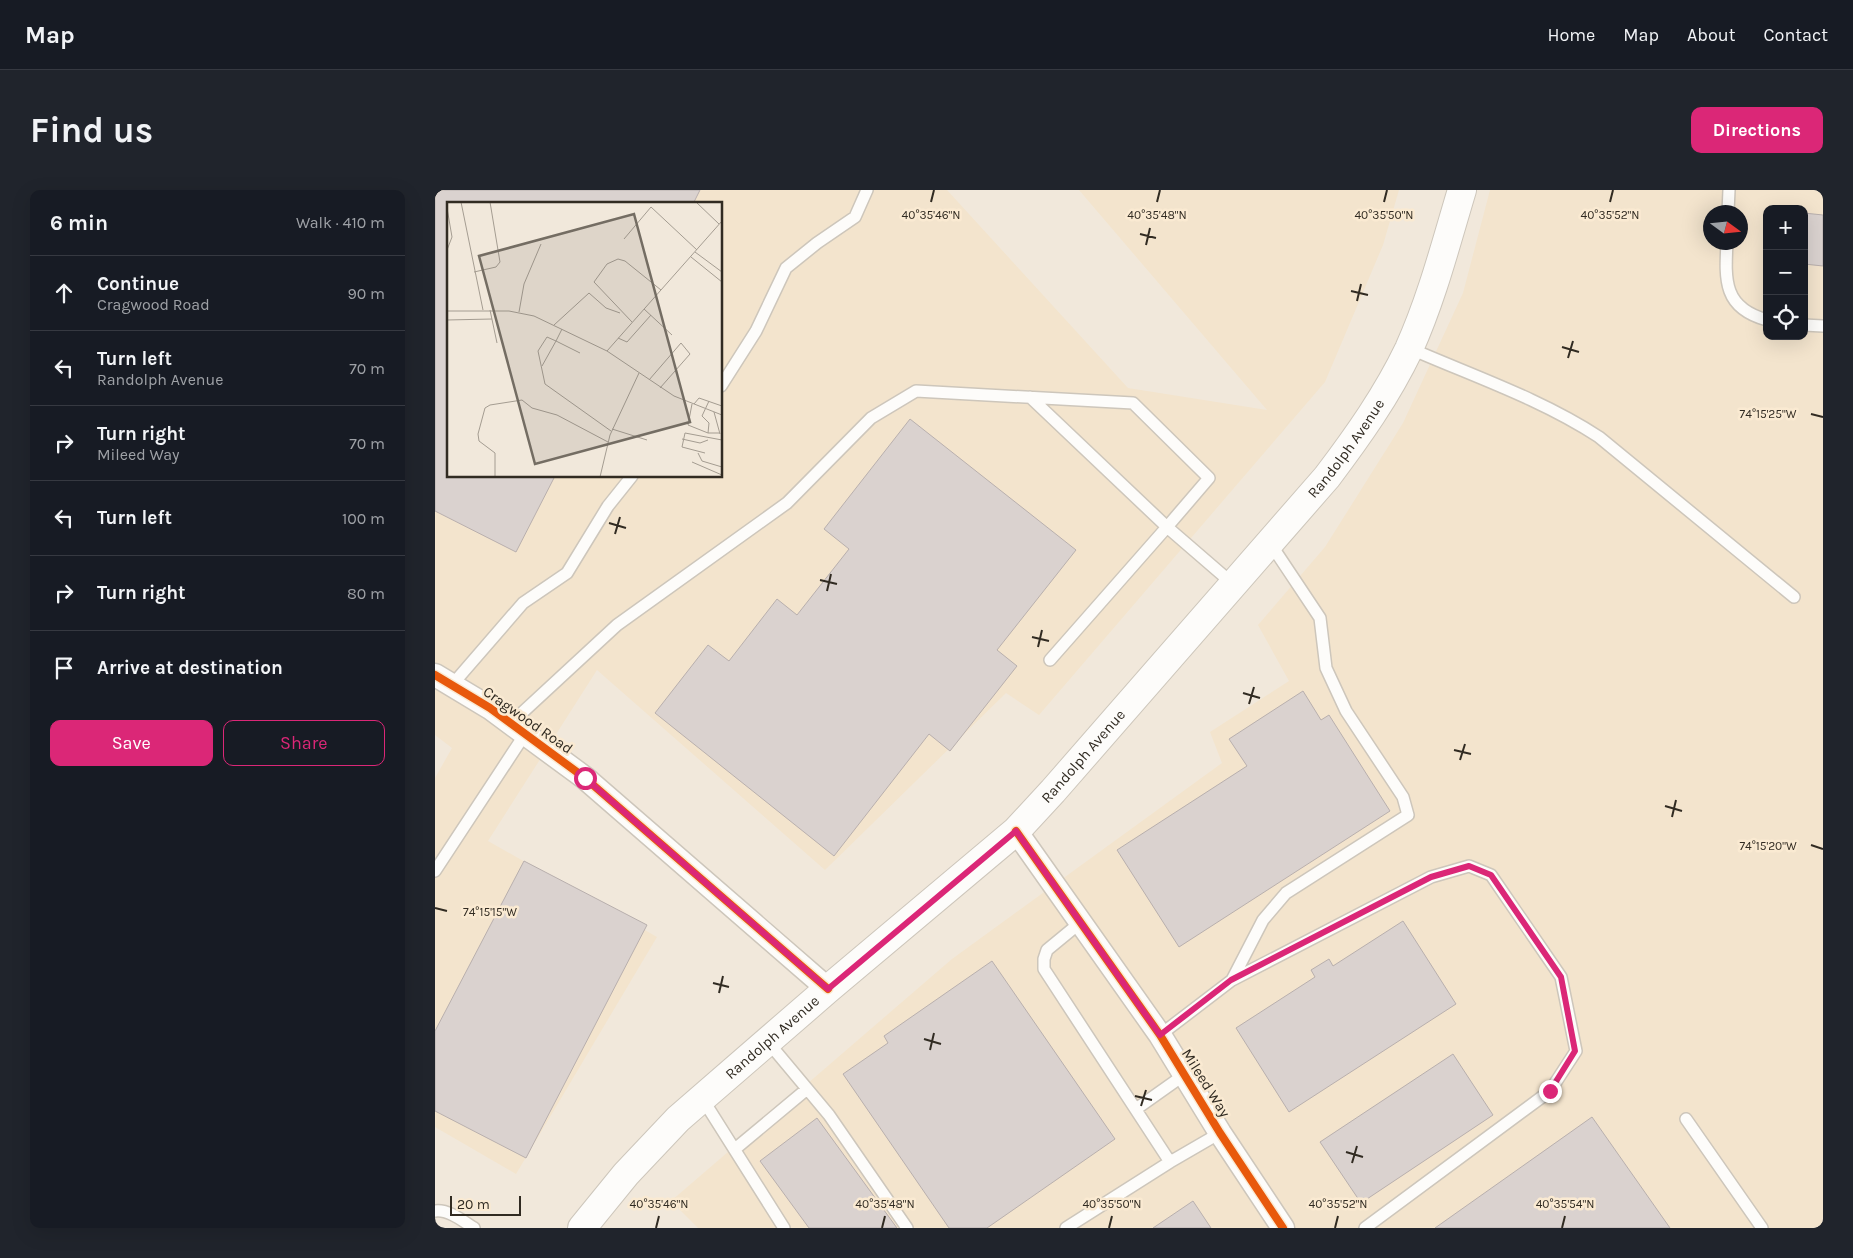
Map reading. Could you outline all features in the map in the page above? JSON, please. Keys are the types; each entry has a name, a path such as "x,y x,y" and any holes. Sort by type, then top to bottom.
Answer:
{"main road":[{"name":"Randolph Avenue","path":"582,1228 626,1174 678,1119 828,989 1016,831 1327,477 1385,394 1409,348 1433,286 1462,190"}],"street":[{"name":"Cragwood Road","path":"443,680 490,708 585,778 828,989"},
{"name":"Mileed Way","path":"1016,831 1160,1035 1283,1228"}],"lane":[{"path":"723,383 756,331 786,268 817,243 855,217 867,190"},
{"path":"1728,205 1729,190"},
{"path":"1727,250 1725,276 1734,300 1750,313 1763,318"},
{"path":"1808,325 1823,326"},
{"path":"1409,348 1536,403 1599,437 1794,597"},
{"path":"435,871 518,729 617,625 787,503 871,418 916,391 1133,403 1209,478 1050,660"},
{"path":"1030,397 1167,527 1233,584"},
{"path":"443,680 523,603 567,573 608,506 630,478"},
{"path":"1231,980 1263,920 1286,893 1408,815 1403,797 1346,711 1326,668 1320,618 1270,543"},
{"path":"1160,1035 1231,980 1431,877 1469,866 1491,875 1561,977 1575,1051 1550,1091 1365,1228"},
{"path":"1081,922 1047,950 1044,959 1044,969 1170,1162"},
{"path":"768,1042 829,1115 907,1228"},
{"path":"1136,1109 1184,1075"},
{"path":"735,1149 807,1089"},
{"path":"702,1098 784,1228"},
{"path":"1685,1119 1762,1228"},
{"path":"1065,1228 1170,1162 1221,1133"},
{"path":"435,1210 450,1214 474,1228"}],"shaded area":[{"path":"435,190 947,190 1128,388 1267,410 1079,190 1399,190 1383,245 1325,382 1039,715 1006,693 825,870 597,670 488,841 657,937 516,1174 435,1127 435,778 452,748 435,735"},
{"path":"1490,190 1823,190 1823,1228 698,1228 671,1201 952,959 1222,763 1210,732 1289,681 1258,625 1325,547 1403,423 1463,293"}],"building":[{"path":"435,190 700,190 694,202 447,202 447,478 554,478 516,552 435,511"},
{"path":"1808,213 1823,215 1823,266 1808,264"},
{"path":"910,419 1076,550 997,650 1017,666 950,751 929,734 834,856 655,713 708,645 729,661 777,599 797,615 849,549 824,529"},
{"path":"1303,691 1321,720 1329,715 1390,811 1179,947 1117,850 1247,766 1229,739"},
{"path":"524,861 647,925 526,1158 435,1111 435,1031"},
{"path":"1403,921 1456,1004 1289,1112 1236,1028 1315,977 1311,970 1329,959 1333,966"},
{"path":"992,961 1115,1139 987,1228 949,1228 843,1074 888,1043 884,1036"},
{"path":"1453,1054 1493,1115 1361,1203 1320,1142"},
{"path":"1592,1117 1670,1228 1435,1228"},
{"path":"817,1118 897,1228 809,1228 760,1161"},
{"path":"1193,1201 1211,1228 1153,1228"}],"cycle path":[{"path":"435,675 490,708 585,778 828,989"},
{"path":"1016,831 1160,1035 1220,1133 1283,1228"}],"route":[{"path":"585,778 828,989 1016,831 1160,1035 1231,980 1303,945 1431,877 1469,866 1491,875 1561,977 1575,1051 1550,1091"}]}
